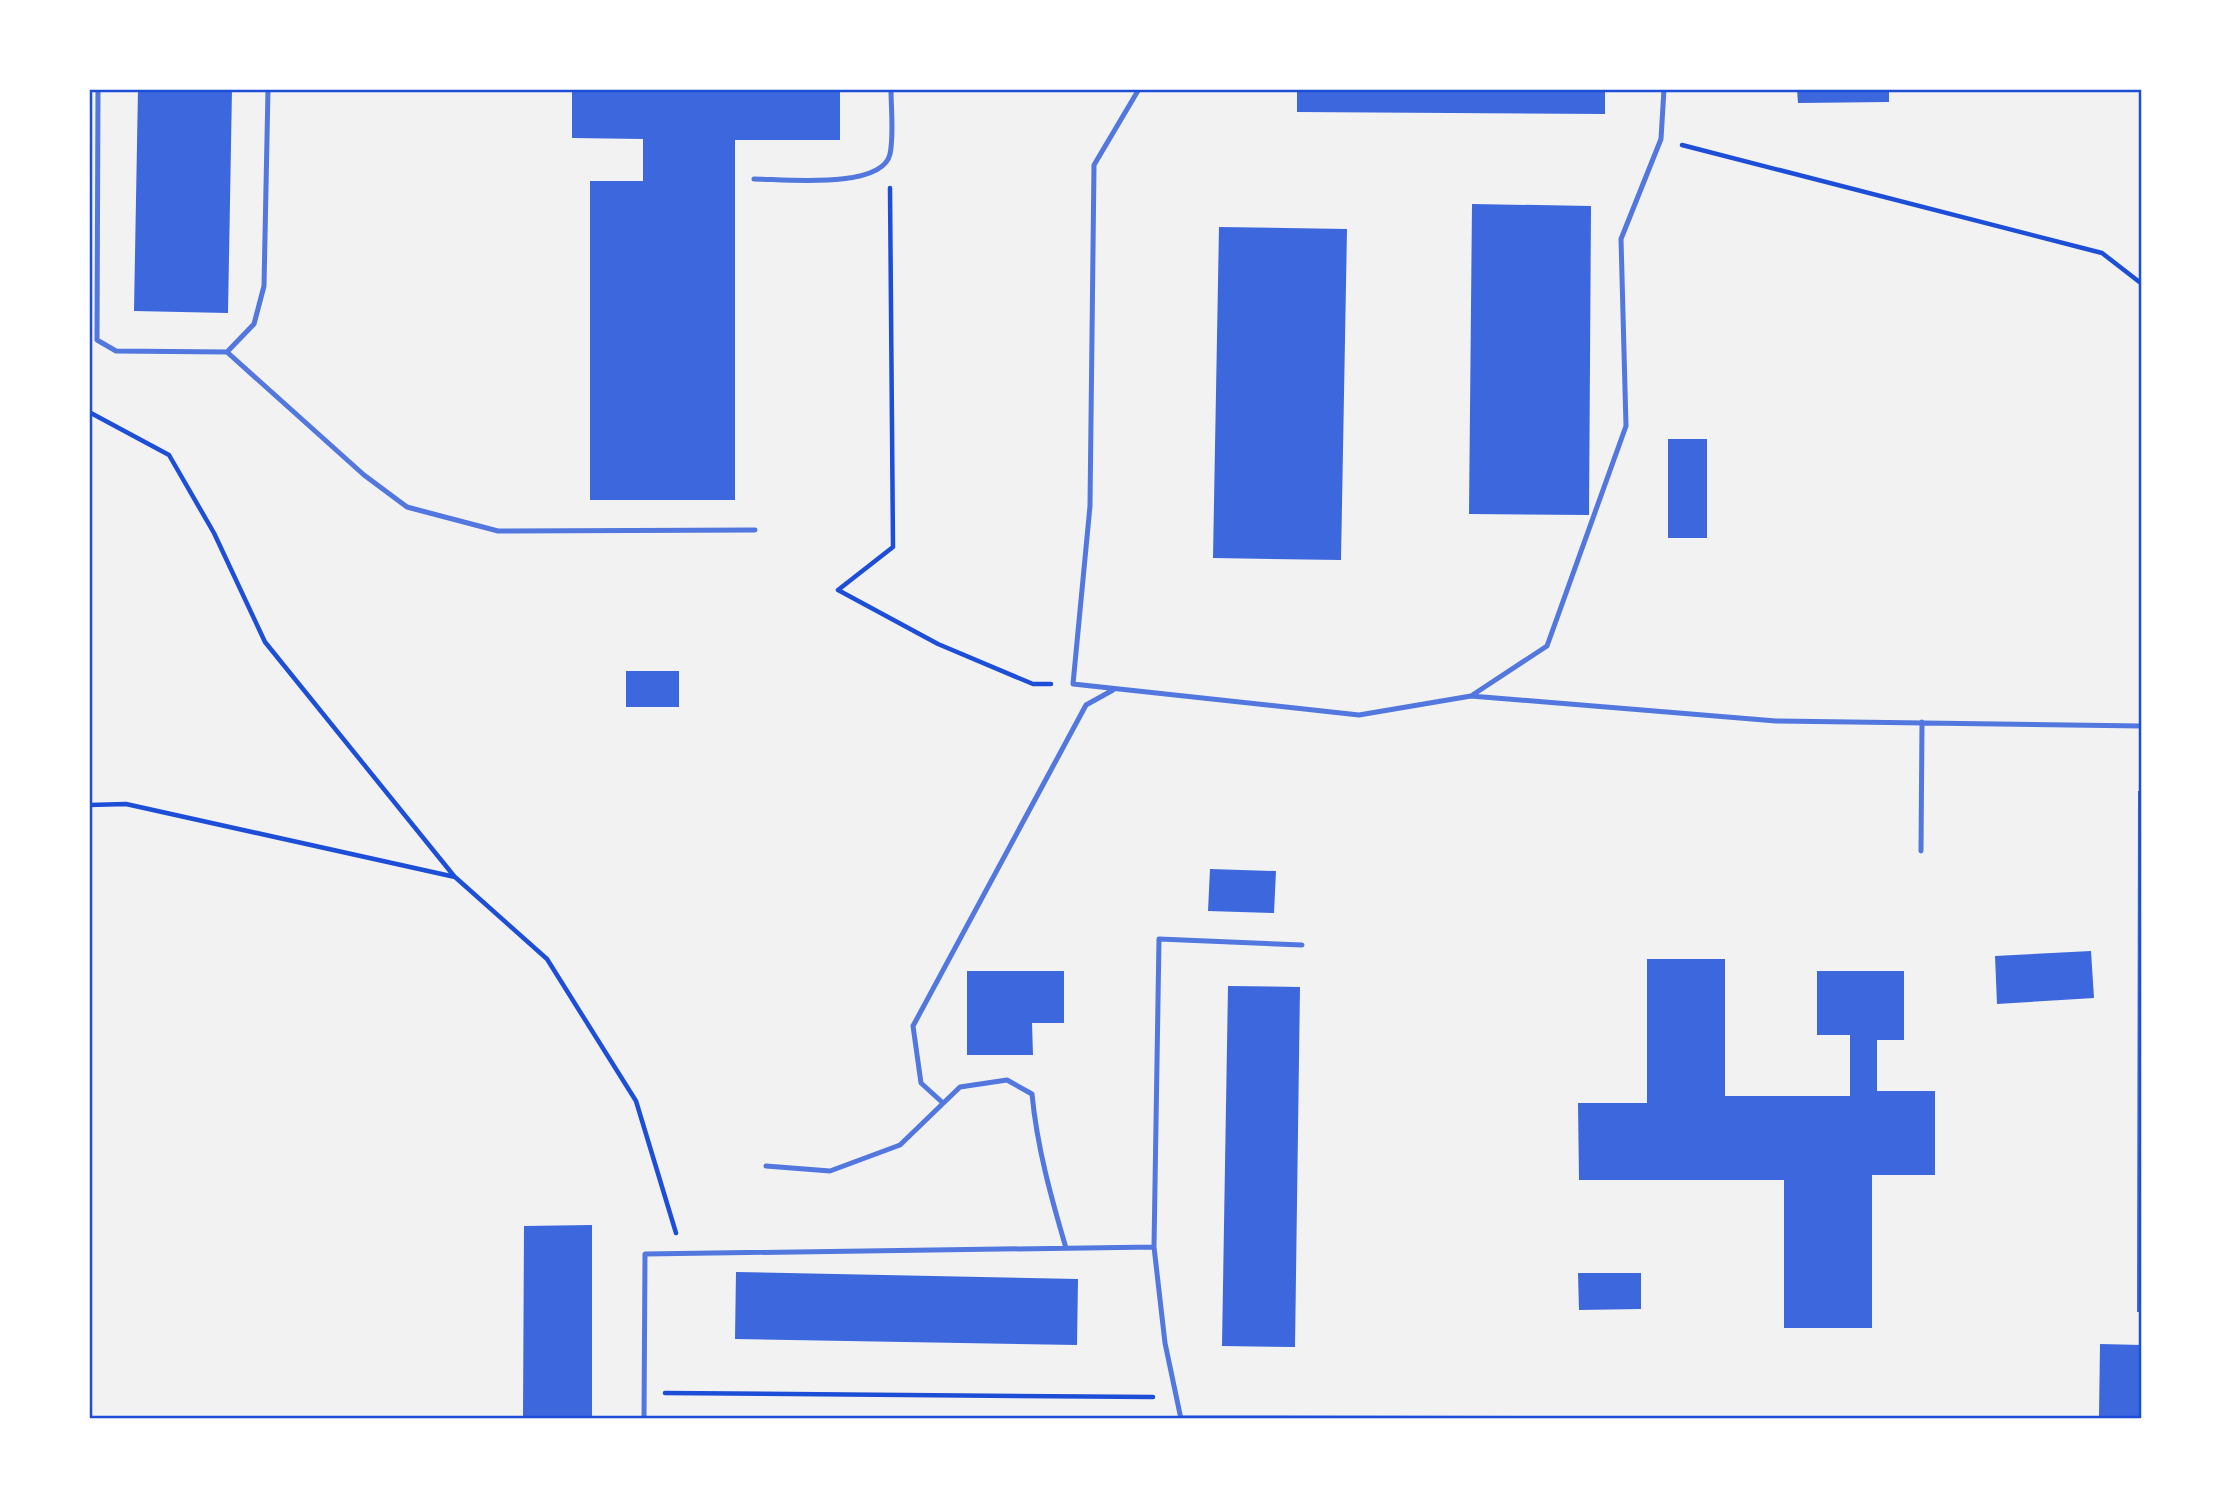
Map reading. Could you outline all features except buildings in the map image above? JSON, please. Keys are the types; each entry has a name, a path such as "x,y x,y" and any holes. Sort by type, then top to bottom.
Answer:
{"lane":[{"path":"98,89 97,340 116,351 227,352 364,475 407,508 498,531 755,530"},
{"path":"227,352 254,324 264,286 268,89"},
{"path":"754,179 853,179 880,169 890,156 891,89"},
{"path":"1139,89 1094,165 1090,506 1073,684 1359,715 1471,696 1776,720 2142,726"},
{"path":"1471,696 1547,646 1626,426 1621,239 1661,139 1664,89"},
{"path":"943,1103 921,1083 913,1026 1086,705 1115,689"},
{"path":"1921,851 1922,722"},
{"path":"1302,945 1159,939 1154,1247 1165,1343 1181,1418 2053,1419"},
{"path":"766,1166 830,1171 900,1145 960,1087 1007,1080 1032,1094 1035,1125 1050,1193 1066,1248"},
{"path":"644,1419 645,1254 1154,1247"}],"path":[{"path":"1661,139 2102,253 2142,284"},
{"path":"890,156 893,547 838,590 938,644 1033,684 1073,684"},
{"path":"89,412 169,456 214,533 265,642 455,877 547,958 636,1101 682,1254"},
{"path":"89,805 126,804 455,877"},
{"path":"645,1393 1178,1397"}]}
